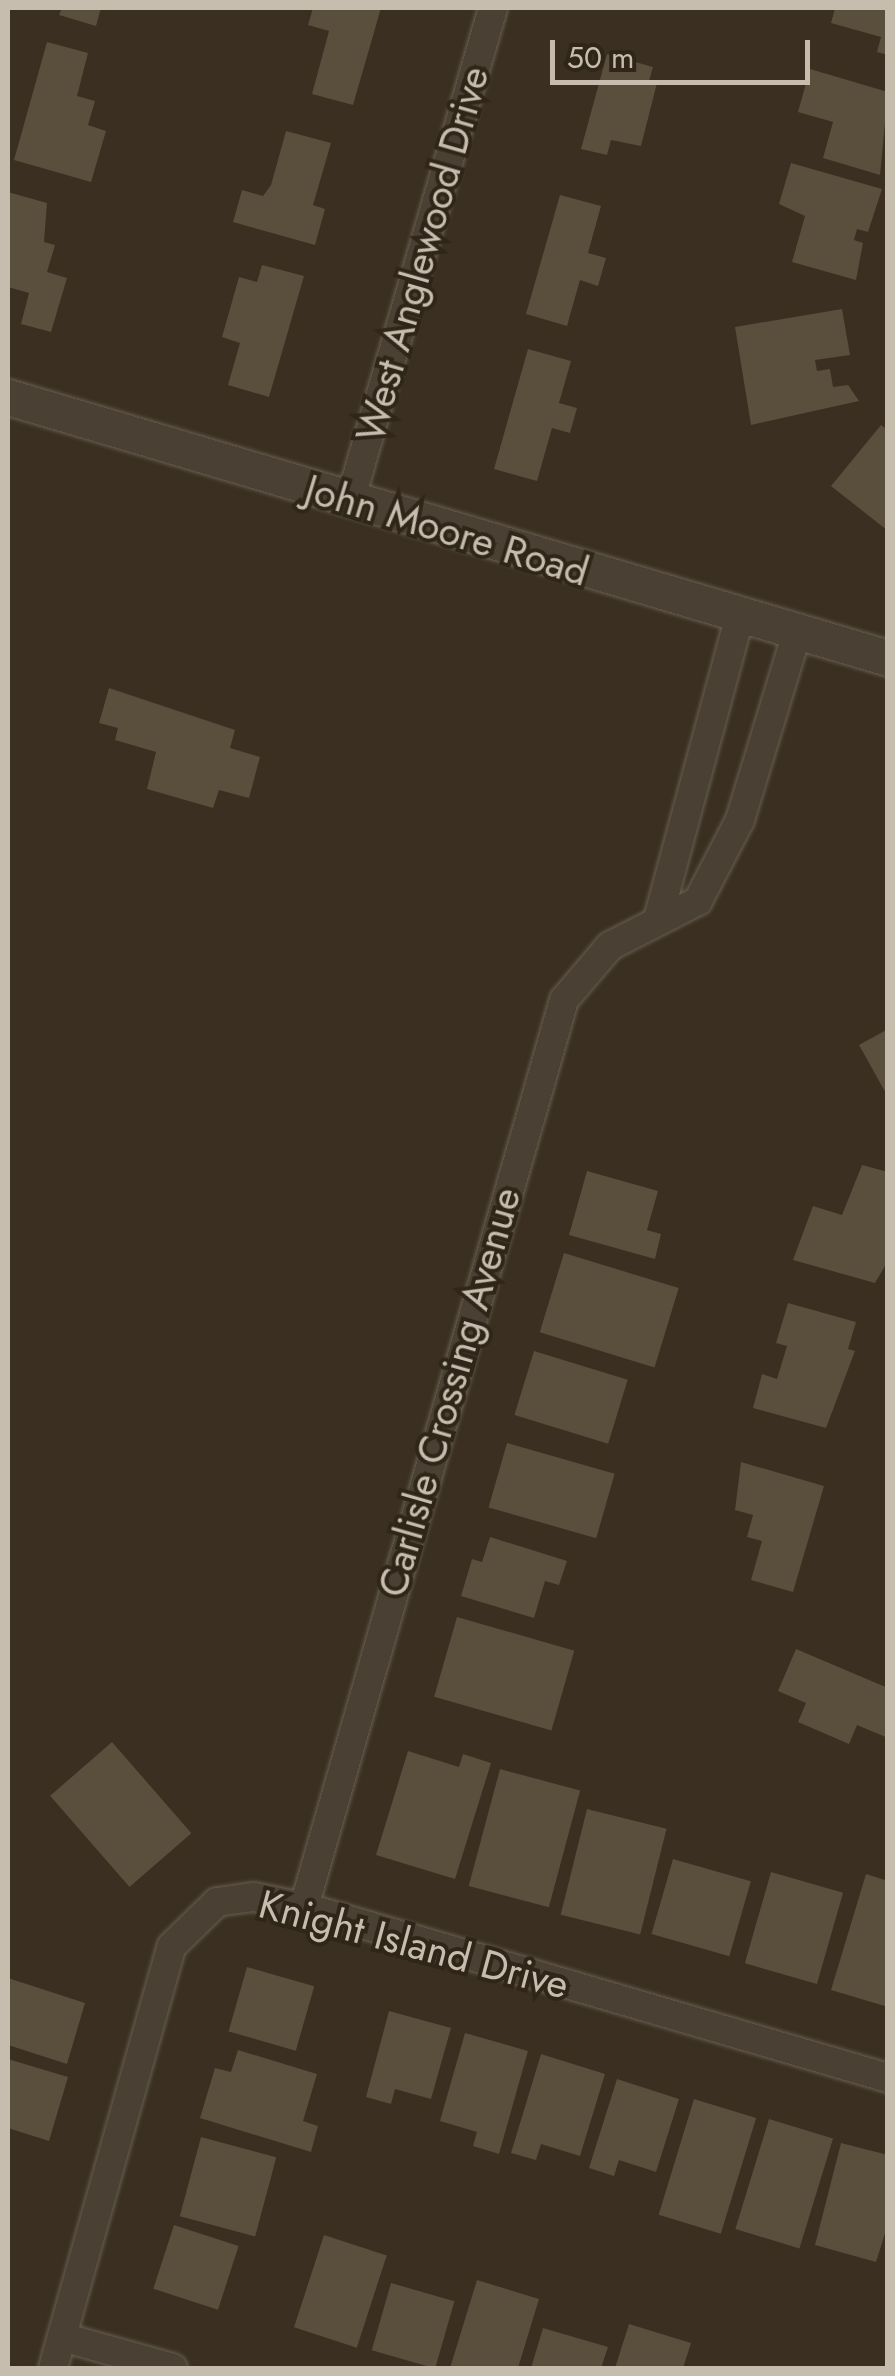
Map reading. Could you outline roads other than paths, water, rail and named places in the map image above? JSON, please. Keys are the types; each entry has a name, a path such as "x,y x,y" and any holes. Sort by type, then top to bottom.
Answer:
{"street":[{"name":"West Anglewood Drive","path":"350,501 493,8"},
{"name":"John Moore Road","path":"8,398 888,658"},
{"path":"658,919 740,616"},
{"name":"Carlisle Crossing Avenue","path":"304,1907 564,1000 610,946 698,901 740,820 797,632"},
{"name":"Knight Island Drive","path":"53,2368 172,1946 217,1902 254,1897 304,1907 888,2078"},
{"path":"62,2337 173,2368"}]}
